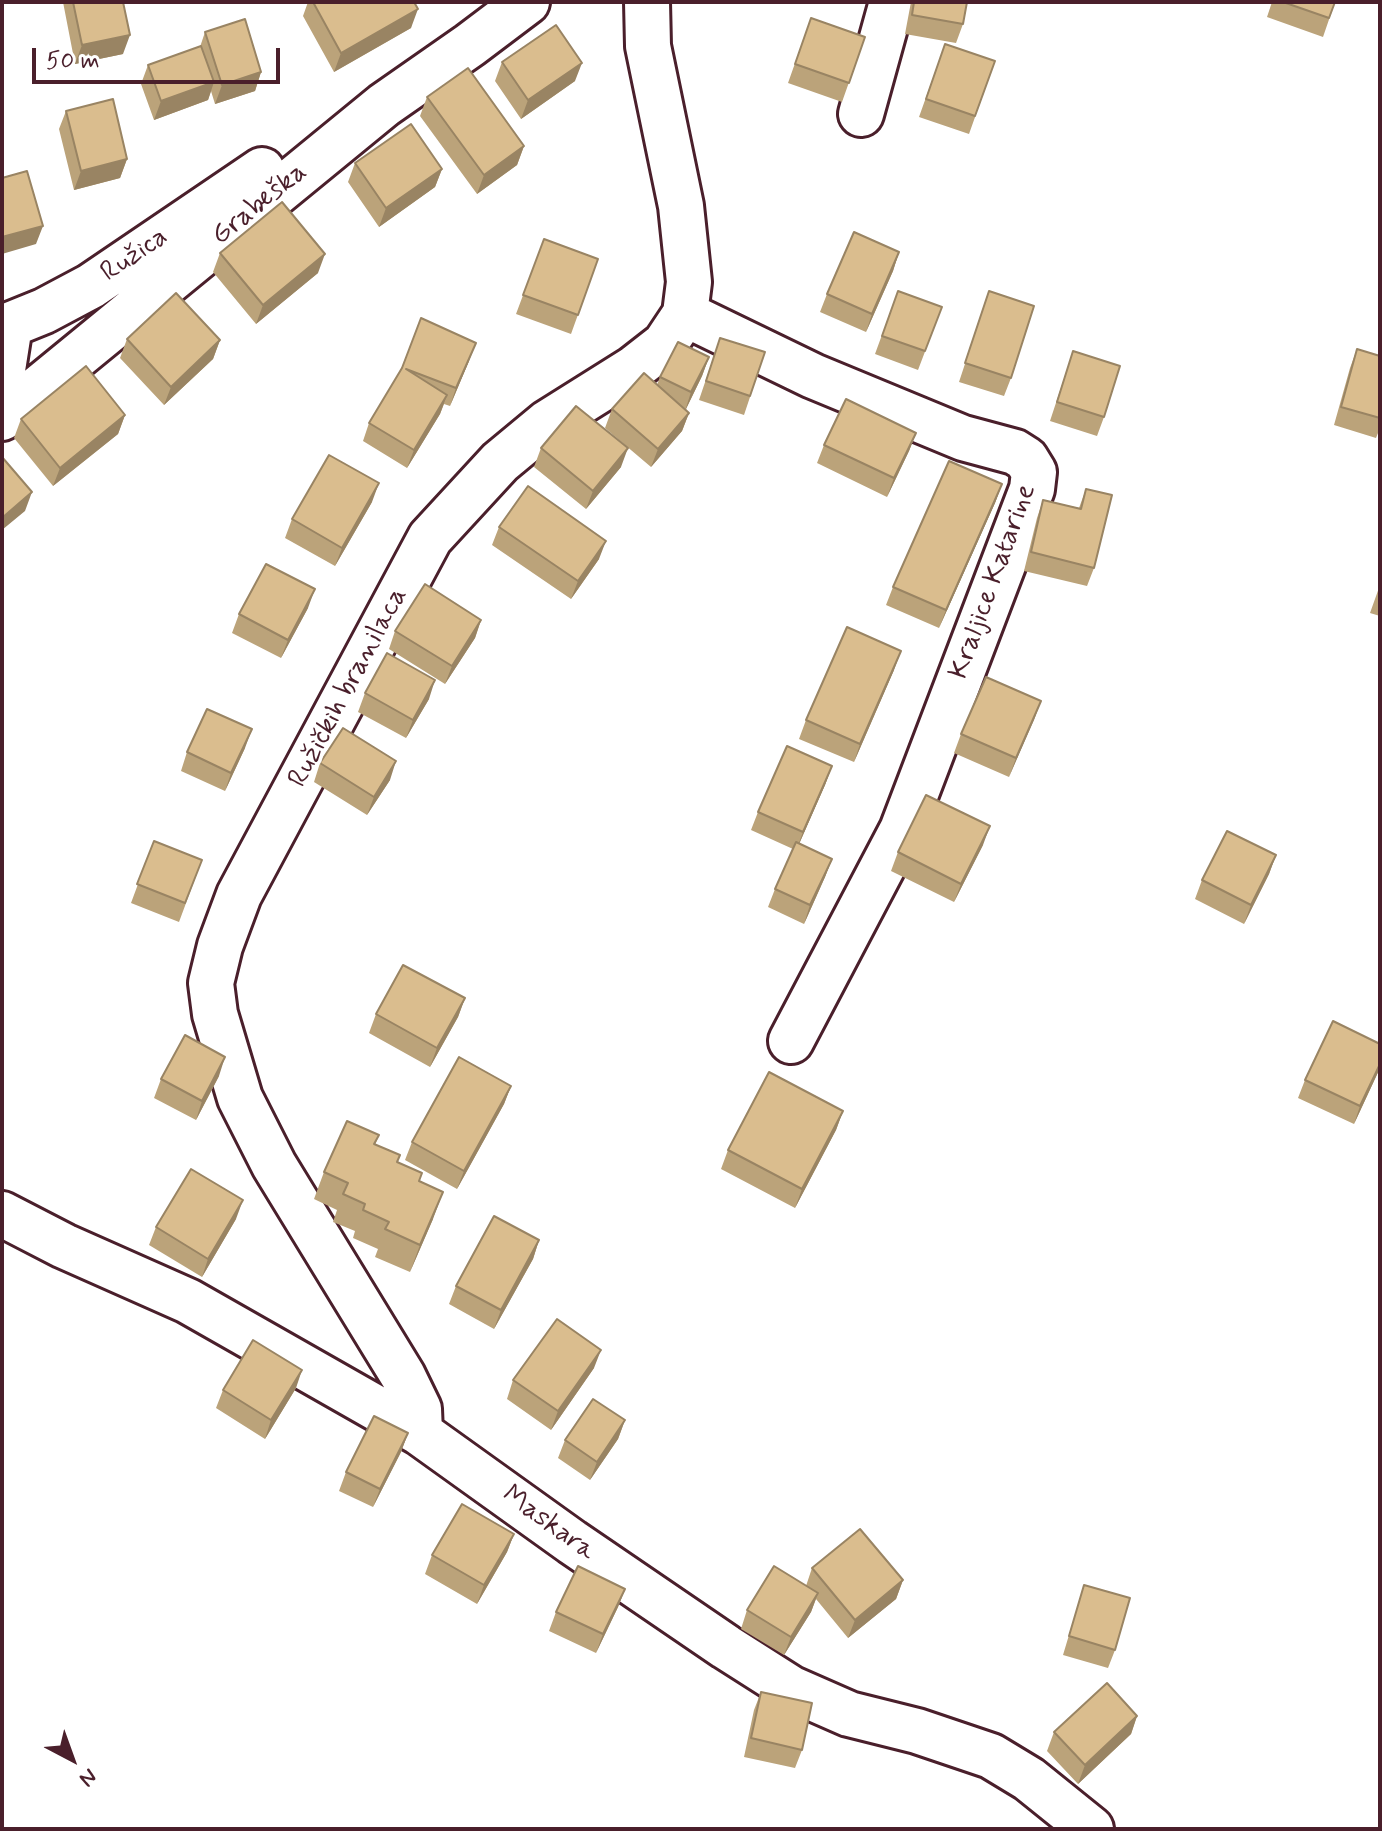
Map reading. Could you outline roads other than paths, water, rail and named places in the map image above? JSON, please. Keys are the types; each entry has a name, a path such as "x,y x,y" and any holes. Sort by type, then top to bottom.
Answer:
{"street":[{"name":"Grabeška","path":"2,418 384,105 527,2"},
{"path":"647,2 648,46 681,206 689,282 685,314"},
{"path":"861,114 892,2"},
{"name":"Ružica","path":"6,327 91,286 349,110 369,102 384,105"},
{"name":"Kraljice Katarine","path":"685,314 813,376 963,438 1015,452 1026,459 1034,472 1032,489 902,830 791,1041"},
{"name":"Ružičkih branilaca","path":"420,1433 419,1409 403,1376 274,1165 240,1098 215,1014 211,983 220,946 239,895 430,538 500,462 547,423 633,369 665,344 685,314"},
{"path":"2,376 6,327"},
{"name":"Maskara","path":"2,1214 64,1246 188,1301 420,1433 607,1566 792,1689 849,1714 917,1731 991,1756 1029,1779 1091,1829"}]}
